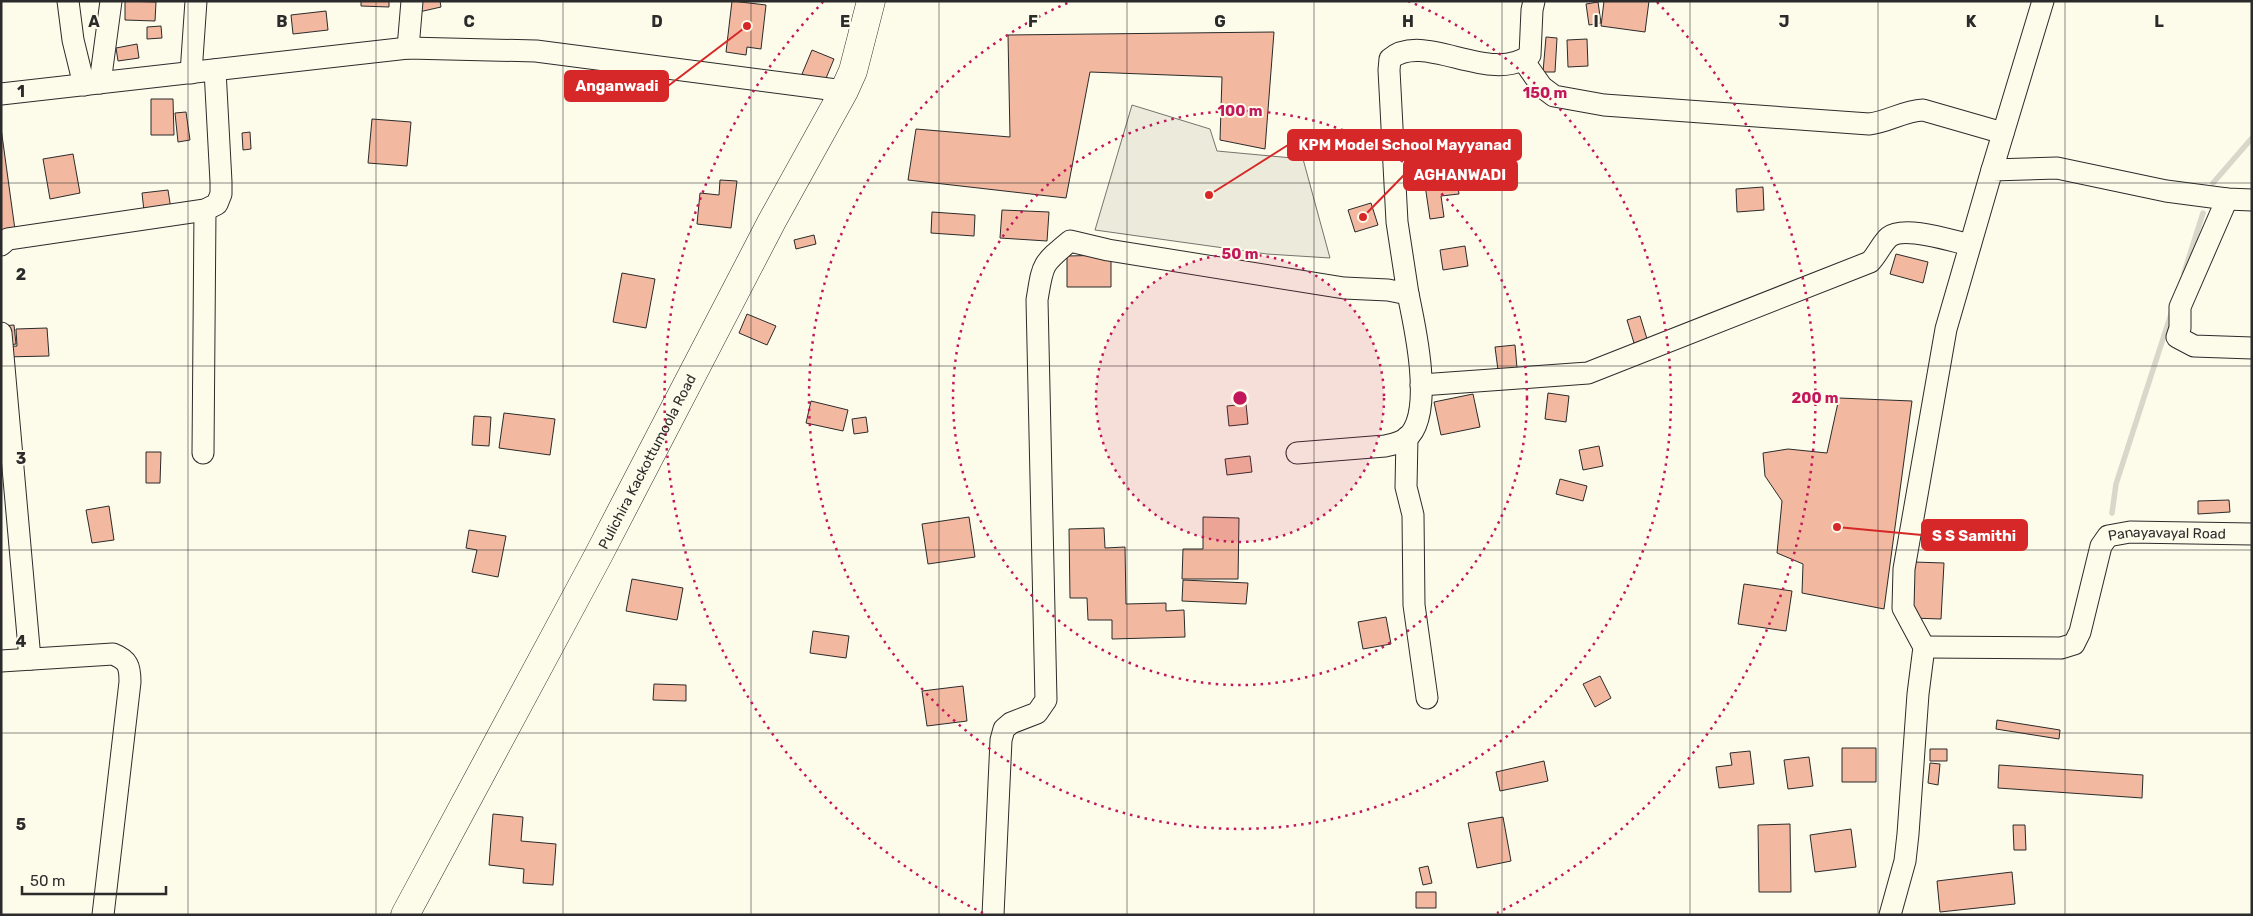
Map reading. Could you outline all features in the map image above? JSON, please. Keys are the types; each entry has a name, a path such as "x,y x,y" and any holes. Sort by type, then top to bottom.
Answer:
{"main road":[{"name":"Pulichira Kackottumoola Road","path":"405,915 598,556 772,221 844,91 853,71 872,1"}],"street":[{"path":"68,1 73,40 92,84"},
{"path":"92,84 111,1"},
{"path":"191,73 196,1"},
{"path":"408,48 412,1"},
{"path":"1297,453 1385,446 1408,437 1412,432 1420,411 1421,385 1416,334 1397,222 1390,59 1398,52 1413,50 1502,66 1523,60 1530,55 1534,1"},
{"path":"1890,915 1907,843 1916,742 1917,701 1924,647 1903,608 1904,569 1946,329 2043,1"},
{"path":"1,94 408,48 536,51 844,91"},
{"path":"1523,60 1542,87 1554,96 1604,106 1869,124 1882,122 1910,111 1923,110 2003,133"},
{"path":"1,245 8,239 22,236 205,210 217,204 221,194 215,70"},
{"path":"1992,170 2057,168 2166,191 2227,199 2252,200"},
{"path":"2227,199 2180,307 2180,328 2177,336 2194,346 2252,348"},
{"path":"203,453 205,210"},
{"path":"1421,385 1588,373 1870,262 1889,237 1899,233 1912,232 1970,245"},
{"path":"993,915 1001,740 1004,729 1011,723 1037,713 1046,700 1037,300 1043,266 1048,259 1070,241 1108,250 1344,288 1388,290 1408,294"},
{"path":"1,333 30,659"},
{"path":"1408,437 1406,487 1412,515 1414,605 1427,698"},
{"name":"Panayavayal Road","path":"1924,647 2061,648 2074,644 2080,632 2101,546 2108,536 2130,532 2252,534"},
{"path":"1,661 113,654 125,659 130,668 130,682 103,915"}],"shaded area":[{"path":"1132,105 1210,129 1217,151 1303,159 1330,258 1267,254 1095,230"}],"building":[{"path":"125,1 156,2 155,21 125,20"},
{"path":"361,1 389,1 389,7 361,6"},
{"path":"417,1 440,1 441,7 419,12"},
{"path":"732,1 766,5 761,49 747,47 746,55 726,52"},
{"path":"1604,1 1649,1 1645,32 1601,26"},
{"path":"1598,2 1601,23 1589,25 1586,4"},
{"path":"326,11 328,30 293,34 291,15"},
{"path":"161,26 162,38 147,39 147,27"},
{"path":"1274,32 1265,149 1220,140 1222,77 1090,72 1066,198 908,180 916,129 1010,137 1008,35"},
{"path":"1546,37 1557,38 1555,72 1543,72"},
{"path":"1587,39 1588,66 1568,67 1567,40"},
{"path":"137,44 139,58 118,61 116,48"},
{"path":"812,50 834,59 824,83 802,74"},
{"path":"151,99 173,99 174,135 151,135"},
{"path":"186,112 190,140 178,142 175,113"},
{"path":"372,119 411,122 407,166 368,163"},
{"path":"1,128 16,237 1,239"},
{"path":"250,132 251,149 243,150 242,133"},
{"path":"73,154 80,193 50,199 43,159"},
{"path":"720,180 737,181 731,228 697,224 700,193 719,195"},
{"path":"1457,180 1459,194 1441,196 1444,217 1430,219 1425,185"},
{"path":"1763,187 1764,210 1737,212 1736,189"},
{"path":"168,190 172,216 145,220 142,193"},
{"path":"1371,203 1378,225 1355,232 1348,210"},
{"path":"1002,210 1049,212 1047,241 1000,238"},
{"path":"932,212 975,215 974,236 931,233"},
{"path":"814,235 816,244 796,249 794,240"},
{"path":"1465,246 1468,266 1443,270 1440,250"},
{"path":"1896,254 1928,262 1923,283 1890,274"},
{"path":"1111,255 1111,287 1067,287 1067,256"},
{"path":"622,273 655,279 646,328 613,322"},
{"path":"747,314 776,326 767,345 739,333"},
{"path":"1640,316 1647,339 1634,343 1627,320"},
{"path":"14,325 16,344 3,346 1,326"},
{"path":"47,328 49,356 3,357 3,347 17,346 16,329"},
{"path":"1515,345 1517,368 1498,370 1495,347"},
{"path":"1548,393 1569,396 1566,422 1545,419"},
{"path":"1473,394 1480,427 1441,435 1434,402"},
{"path":"1839,398 1912,401 1884,609 1802,593 1803,564 1777,553 1782,501 1765,476 1763,453 1788,449 1827,453"},
{"path":"811,401 848,410 843,431 806,423"},
{"path":"1246,404 1248,424 1229,426 1227,406"},
{"path":"504,413 555,419 550,455 499,448"},
{"path":"474,416 491,417 489,446 472,445"},
{"path":"866,417 868,432 854,434 852,419"},
{"path":"1599,446 1603,466 1583,470 1579,450"},
{"path":"146,452 161,452 160,483 146,483"},
{"path":"1250,456 1252,472 1227,475 1225,459"},
{"path":"1560,479 1587,486 1583,501 1556,494"},
{"path":"2229,500 2230,512 2198,514 2198,501"},
{"path":"109,506 114,540 92,543 86,510"},
{"path":"969,517 975,557 928,564 922,524"},
{"path":"1203,517 1239,518 1238,579 1182,579 1183,549 1203,549"},
{"path":"1104,528 1105,548 1125,547 1126,604 1166,603 1166,611 1184,610 1185,637 1112,639 1112,620 1088,620 1087,598 1070,598 1069,529"},
{"path":"469,530 506,536 498,577 472,572 477,550 466,548"},
{"path":"1914,562 1944,563 1941,619 1912,618"},
{"path":"632,579 683,588 677,620 626,611"},
{"path":"1183,580 1248,583 1246,604 1182,601"},
{"path":"1744,584 1792,591 1786,631 1738,624"},
{"path":"1386,617 1391,644 1363,649 1358,622"},
{"path":"813,631 849,636 846,658 810,653"},
{"path":"1600,676 1611,698 1595,707 1583,684"},
{"path":"654,684 686,685 686,701 653,700"},
{"path":"963,686 967,721 927,726 922,691"},
{"path":"1997,720 2060,730 2059,739 1996,729"},
{"path":"1842,748 1876,748 1876,782 1842,782"},
{"path":"1930,749 1947,749 1947,761 1930,761"},
{"path":"1750,751 1754,784 1719,788 1716,767 1732,765 1730,753"},
{"path":"1809,757 1813,786 1788,789 1784,760"},
{"path":"1544,761 1548,781 1500,791 1496,772"},
{"path":"1930,763 1940,764 1938,785 1928,783"},
{"path":"1999,765 2143,775 2142,798 1998,788"},
{"path":"493,814 523,817 521,841 556,844 553,885 523,883 524,869 489,865"},
{"path":"1503,817 1511,861 1477,868 1468,823"},
{"path":"1790,824 1791,892 1759,892 1758,825"},
{"path":"2013,825 2025,825 2026,850 2014,850"},
{"path":"1851,829 1856,867 1815,872 1810,835"},
{"path":"1428,866 1432,883 1423,885 1419,868"},
{"path":"2012,872 2015,904 1940,912 1937,881"},
{"path":"1416,892 1436,892 1436,908 1416,908"}],"waterway":[{"path":"2213,183 2252,138"},
{"path":"2184,273 2203,213"},
{"path":"2112,513 2116,484 2172,311"}],"place":[{"name":"Anganwadi","path":"747,26"},
{"name":"KPM Model School Mayyanad","path":"1209,195"},
{"name":"AGHANWADI","path":"1363,217"},
{"name":"S S Samithi","path":"1837,527"}]}
